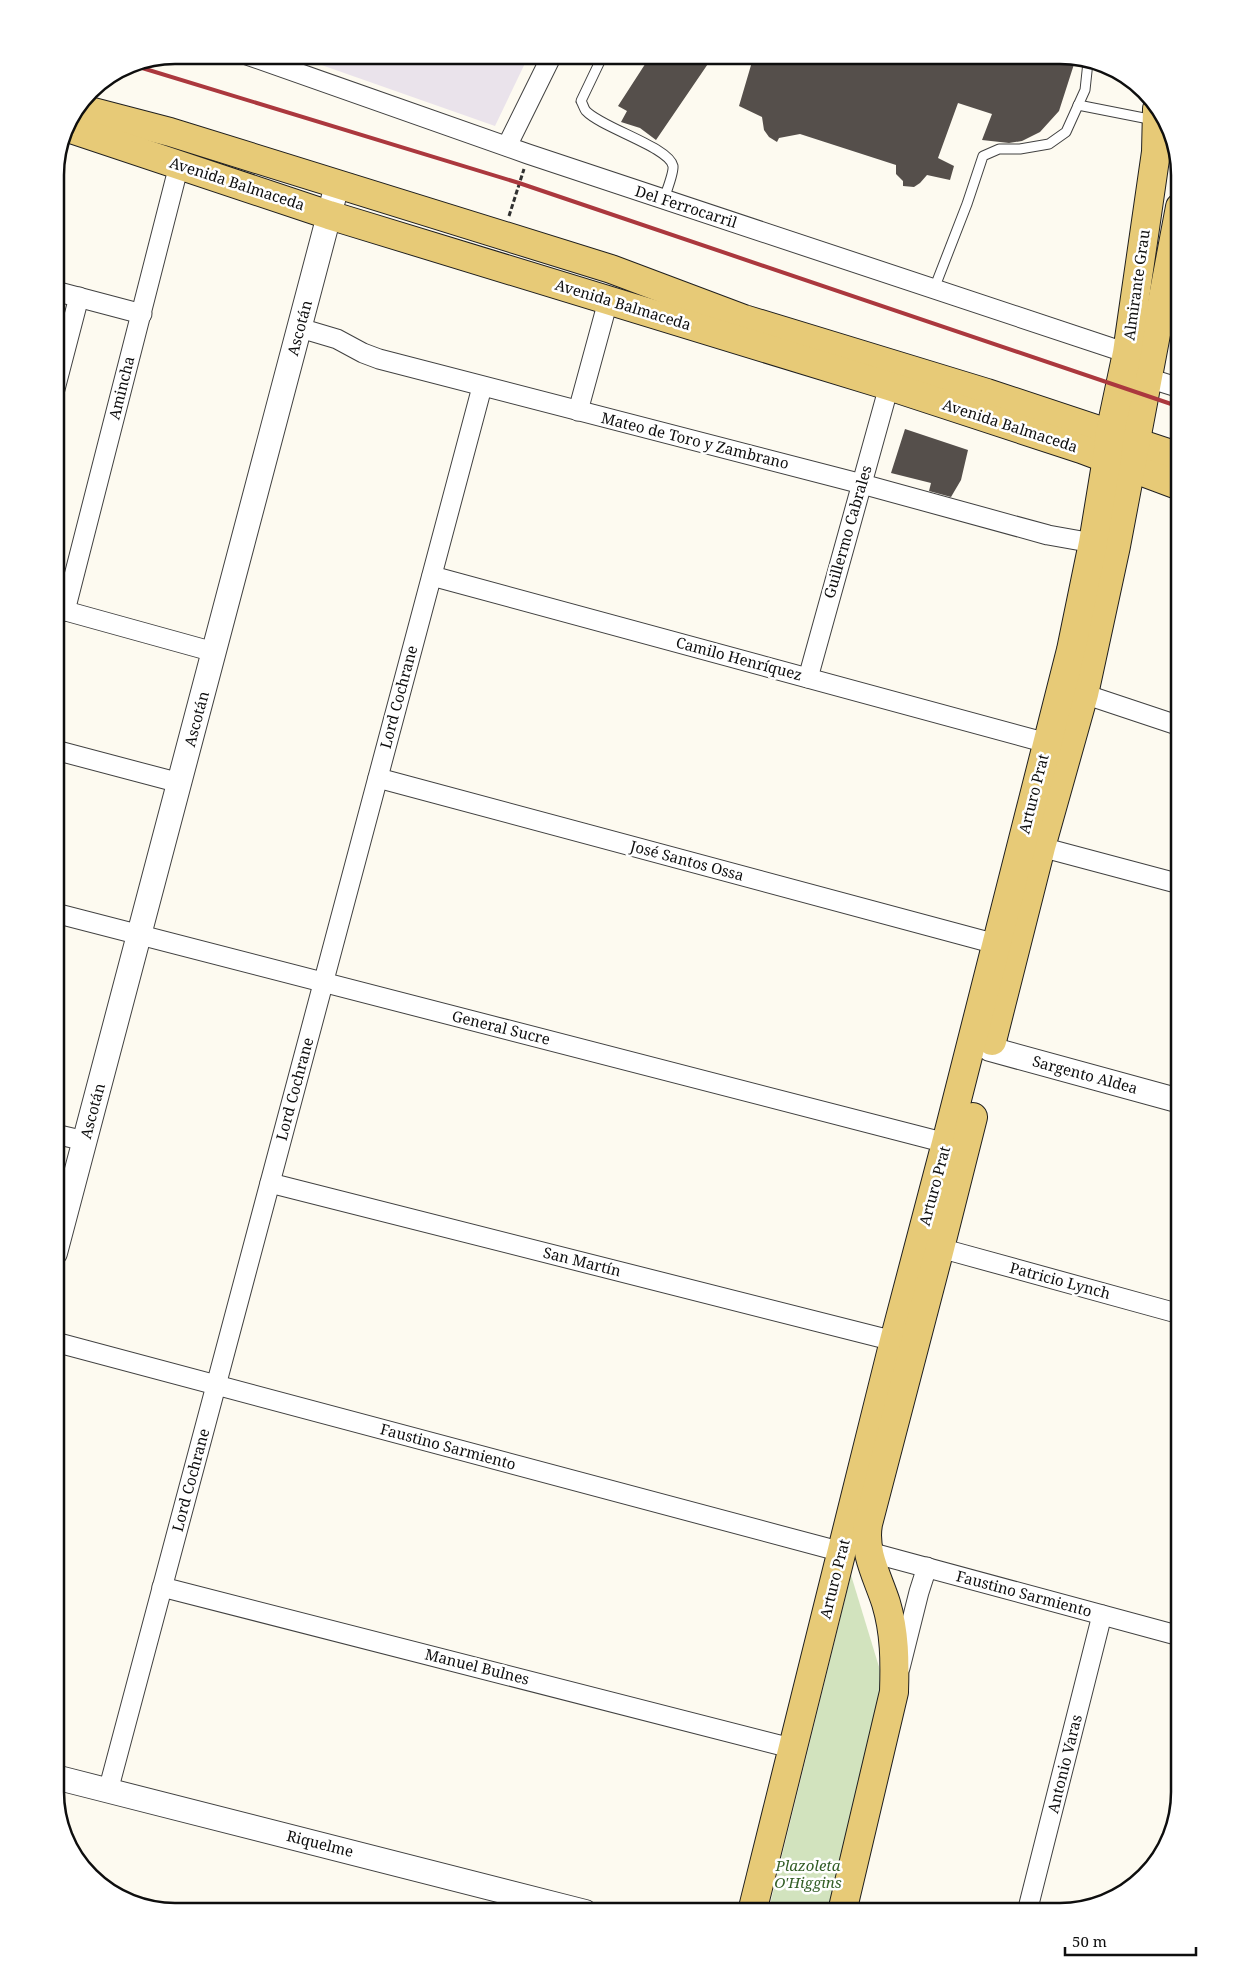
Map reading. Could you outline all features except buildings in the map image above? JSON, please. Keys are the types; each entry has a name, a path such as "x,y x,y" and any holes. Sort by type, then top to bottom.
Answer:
{"main road":[{"name":"Avenida Balmaceda","path":"85,110 170,132 503,236 643,280 744,318 932,376 1116,453 1171,481"},
{"name":"Almirante Grau","path":"1116,453 1127,353 1160,126"},
{"name":"Avenida Balmaceda","path":"73,130 329,215 889,386 1116,453"},
{"name":"Almirante Grau","path":"1116,453 1135,441 1171,260"},
{"path":"1135,441 1171,454"},
{"name":"Arturo Prat","path":"754,1903 791,1748 1071,650 1093,543 1116,453"},
{"name":"Arturo Prat","path":"844,1903 894,1692 895,1656 892,1632 886,1604 869,1552 866,1535 868,1524 1041,847 1084,694 1116,453"}],"street":[{"name":"Del Ferrocarril","path":"273,64 528,154 1127,353"},
{"path":"507,146 548,64"},
{"name":"Amincha","path":"64,595 142,314 179,165"},
{"name":"Ascotán","path":"64,1220 337,185"},
{"path":"64,293 142,314"},
{"path":"64,354 79,297"},
{"path":"578,411 608,301"},
{"name":"Mateo de Toro y Zambrano","path":"300,328 337,338 363,353 379,359 482,387 862,484 1048,535 1093,543"},
{"path":"1148,378 1171,385"},
{"name":"Guillermo Cabrales","path":"808,678 889,386"},
{"name":"Lord Cochrane","path":"108,1791 482,387"},
{"name":"Camilo Henríquez","path":"432,576 1047,743"},
{"path":"64,610 214,652"},
{"path":"1084,694 1171,723"},
{"path":"64,752 180,783"},
{"name":"José Santos Ossa","path":"378,778 996,944"},
{"path":"1041,847 1171,882"},
{"name":"General Sucre","path":"64,915 946,1143"},
{"name":"Sargento Aldea","path":"990,1048 1171,1098"},
{"path":"64,1136 85,1141"},
{"name":"San Martín","path":"270,1183 894,1341"},
{"name":"Patricio Lynch","path":"940,1248 1171,1312"},
{"name":"Faustino Sarmiento","path":"64,1344 842,1552"},
{"name":"Faustino Sarmiento","path":"869,1552 1171,1634"},
{"name":"Arturo Prat","path":"894,1692 927,1568"},
{"name":"Manuel Bulnes","path":"162,1586 791,1748"},
{"name":"Antonio Varas","path":"1029,1903 1102,1615"},
{"name":"Riquelme","path":"64,1779 550,1903"}],"lane":[{"path":"599,64 581,101 586,111 619,131 659,150 669,158 673,167 664,199"},
{"path":"934,290 983,156 999,150 1020,149 1049,144 1066,132 1085,90 1087,68"},
{"path":"1078,105 1155,116"}],"path":[{"path":"503,236 528,154"}],"shaded area":[{"path":"319,64 525,64 495,126"}],"green space":[{"name":"Plazoleta O'Higgins","path":"851,1575 883,1680 831,1903 770,1903"}],"railway":[{"path":"144,69 519,183 1171,404"}]}
